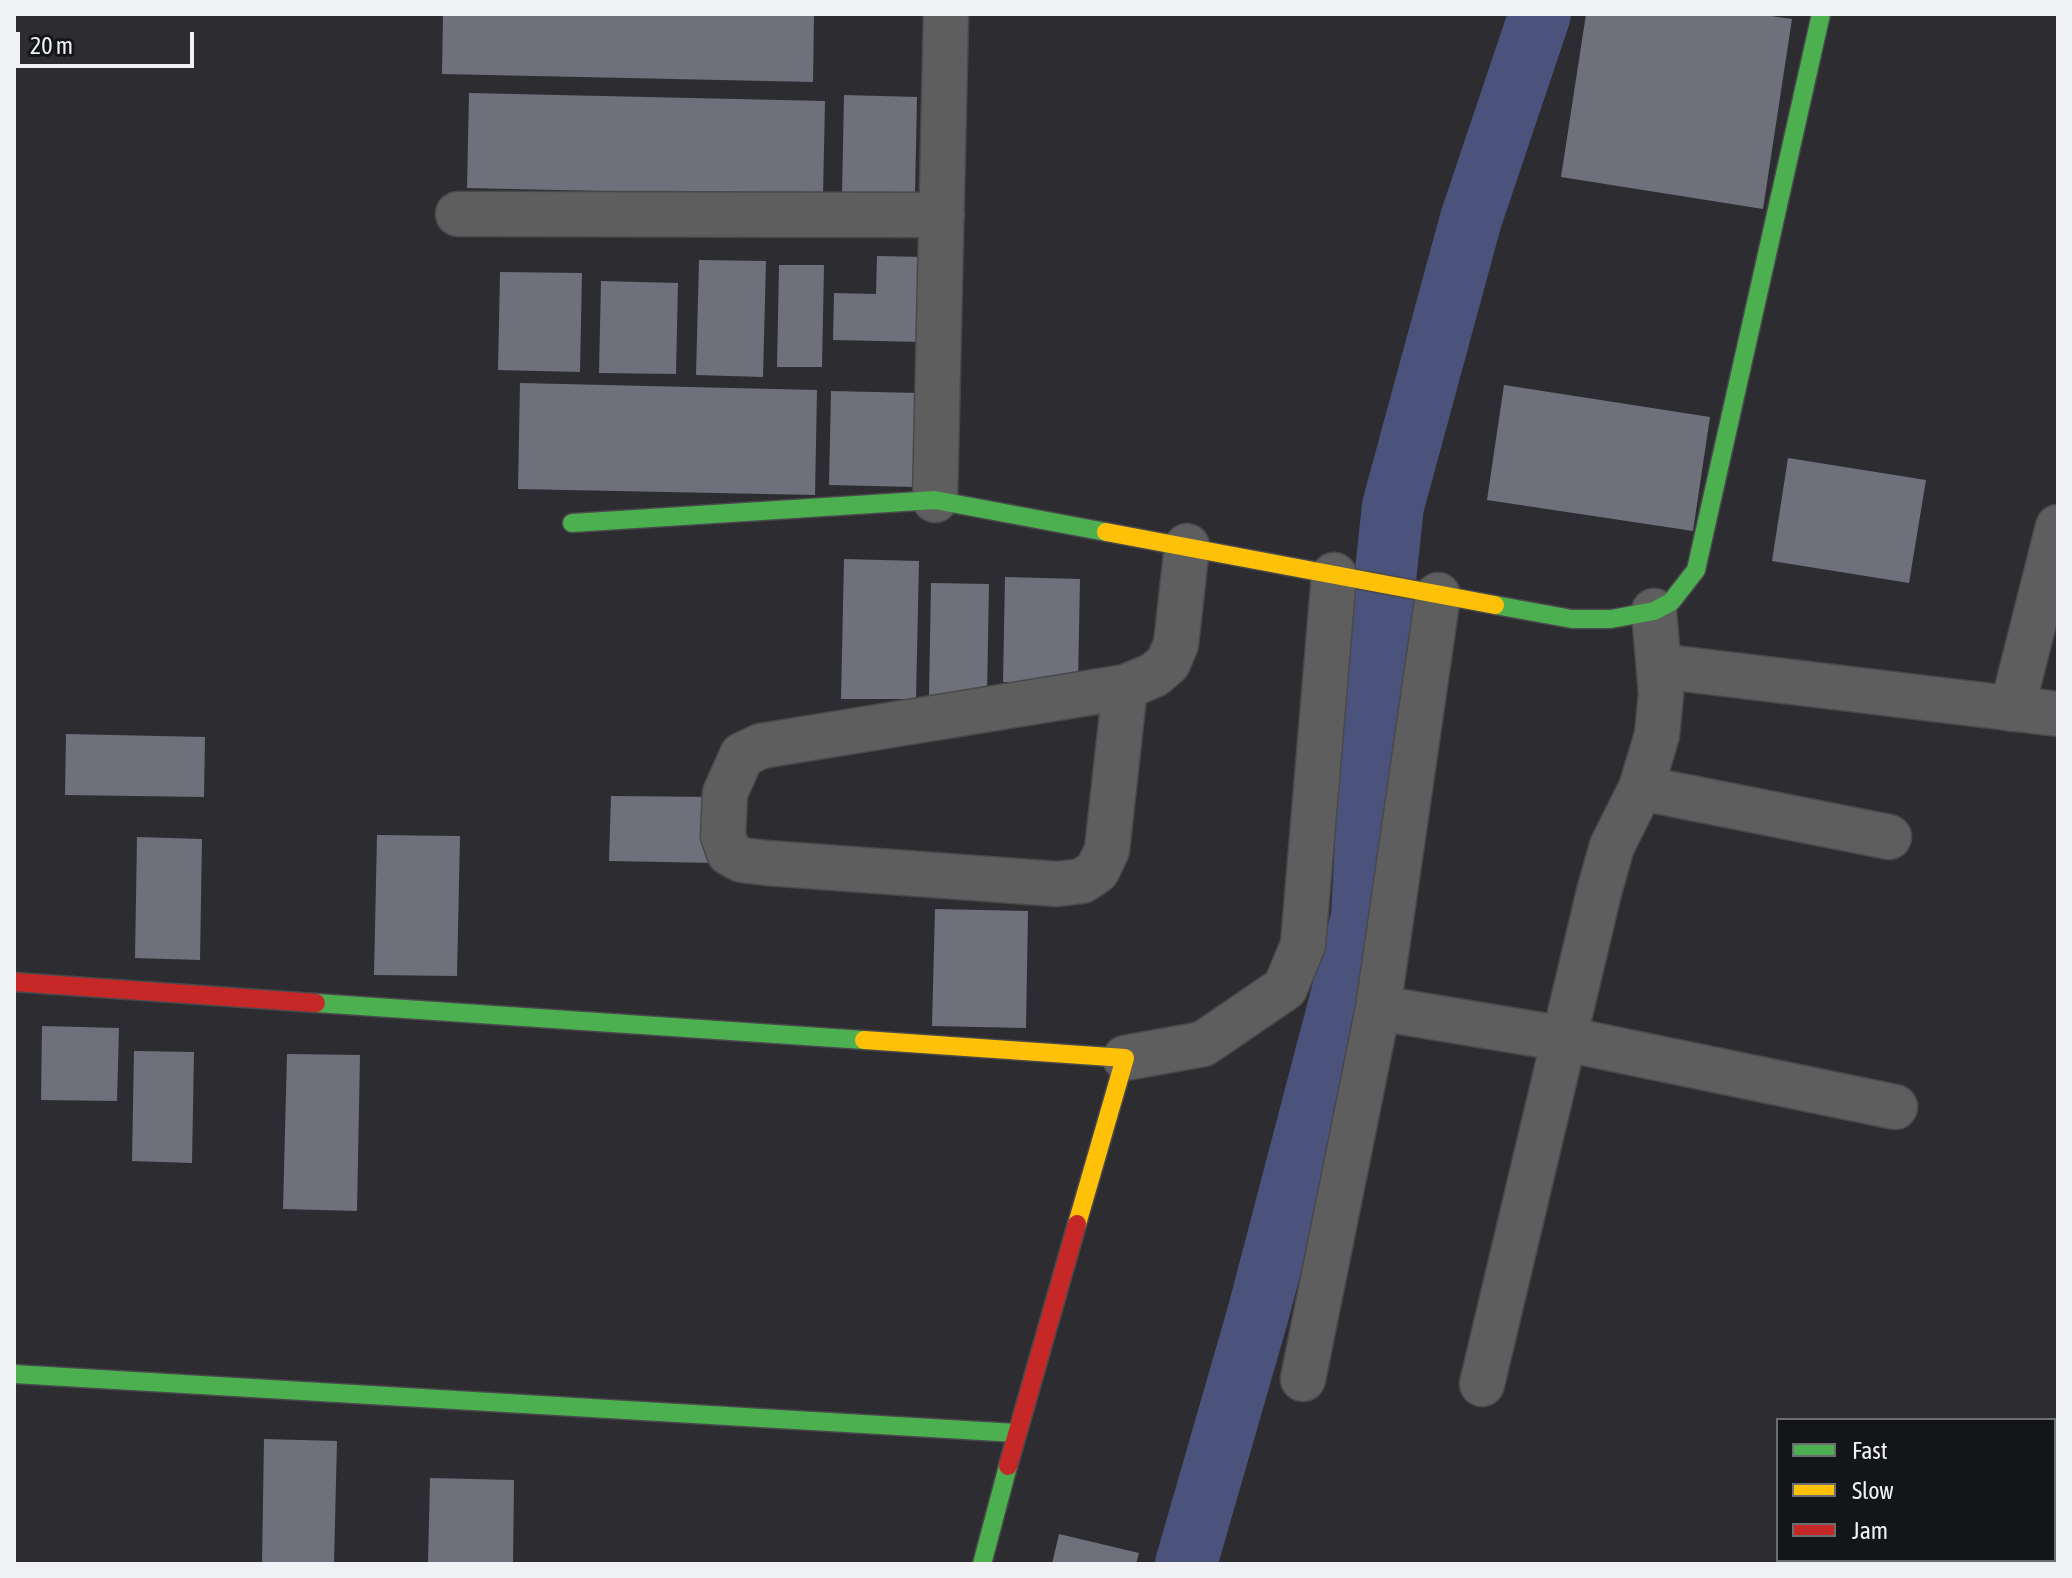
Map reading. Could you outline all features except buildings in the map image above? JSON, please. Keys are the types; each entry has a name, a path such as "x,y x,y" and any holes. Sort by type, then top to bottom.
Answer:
{"street":[{"path":"935,500 946,14"},
{"path":"572,523 935,500 1572,619 1611,619 1654,611 1671,602 1696,570 1821,14"},
{"path":"458,214 942,215"},
{"path":"2012,709 2058,527"},
{"path":"1125,687 1107,850 1097,871 1082,881 1057,884 767,863 742,860 729,853 723,836 725,793 742,755 761,746 1125,687 1154,675 1168,663 1176,644 1187,546"},
{"path":"14,982 1125,1058 1203,1044 1285,988 1303,945 1337,576"},
{"path":"1303,1379 1378,1008 1436,594"},
{"path":"1482,1384 1612,846 1641,788 1657,735 1659,666 1654,611"},
{"path":"1659,666 2058,714"},
{"path":"1641,788 1889,837"},
{"path":"1378,1008 1565,1039 1895,1107"},
{"path":"982,1564 1016,1433 1125,1058"},
{"path":"14,1374 1016,1433"}],"waterway":[{"path":"1186,1564 1258,1314 1362,917 1375,673 1393,506 1471,219 1540,14"}],"traffic: fast":[{"path":"1495,605 1572,619 1611,619 1654,611 1671,602 1696,570 1821,14"},
{"path":"572,523 935,500 1106,532"},
{"path":"316,1003 864,1040"},
{"path":"14,1374 1016,1433"},
{"path":"982,1564 1008,1466"}],"traffic: slow":[{"path":"1106,532 1495,605"},
{"path":"864,1040 1125,1058 1077,1224"}],"traffic: jam":[{"path":"14,982 316,1003"},
{"path":"1008,1466 1077,1224"}]}
